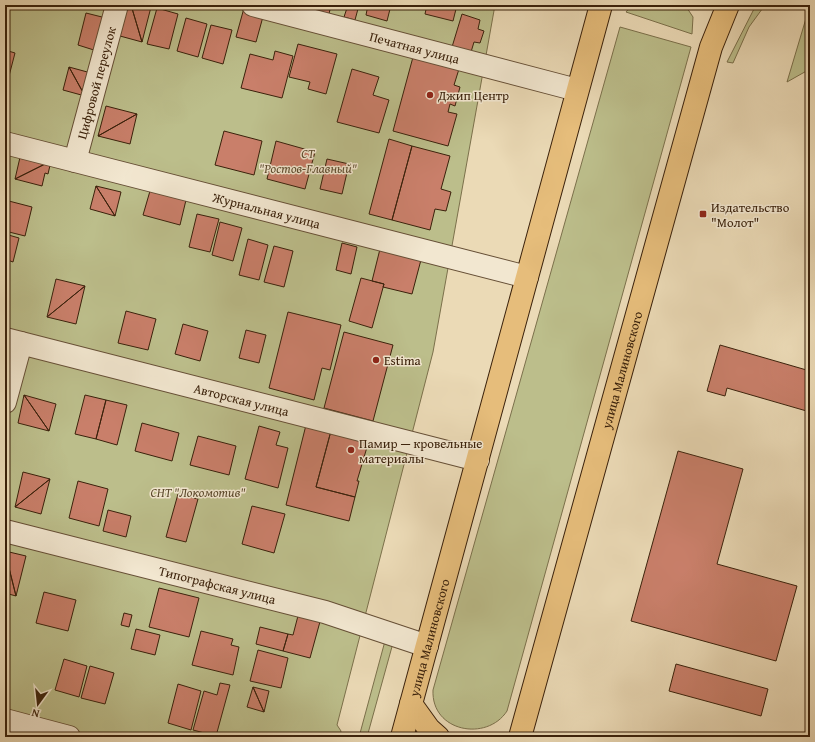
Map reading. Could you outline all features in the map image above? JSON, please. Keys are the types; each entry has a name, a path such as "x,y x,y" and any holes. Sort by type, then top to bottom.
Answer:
{"highway":[{"name":"улица Малиновского","path":"402,737 601,5"},
{"name":"улица Малиновского","path":"520,736 723,7"},
{"path":"411,704 429,728 438,737"}],"street":[{"name":"Цифровой переулок","path":"75,161 117,5"},
{"name":"Печатная улица","path":"253,5 577,90"},
{"name":"Журнальная улица","path":"5,143 527,277"},
{"name":"Авторская улица","path":"13,341 478,460"},
{"path":"5,402 13,341"},
{"name":"Типографская улица","path":"5,531 325,612 427,646"},
{"path":"5,720 69,737"}],"green space":[{"path":"5,5 495,5 433,352 337,725 341,731 340,737 5,737"},
{"path":"632,5 685,5 693,17 692,34 626,12"},
{"path":"756,5 765,5 749,27 733,63 727,62"},
{"path":"810,5 810,69 787,82"},
{"path":"620,27 691,47 507,711 498,721 487,727 474,729 462,728 450,723 441,715 435,704 433,690"},
{"path":"385,641 393,643 367,737 359,737"}],"building":[{"path":"74,5 91,5 90,9"},
{"path":"128,5 131,5 142,42 120,36"},
{"path":"131,5 151,7 142,42"},
{"path":"308,5 331,5 329,14 307,8"},
{"path":"348,5 359,5 355,20 344,17"},
{"path":"368,5 391,5 387,21 366,15"},
{"path":"427,5 457,5 453,21 425,14"},
{"path":"157,8 178,14 169,49 147,44"},
{"path":"244,8 264,13 256,42 236,37"},
{"path":"86,13 106,18 97,51 78,45"},
{"path":"462,14 480,20 478,29 484,31 480,43 474,42 471,52 452,47"},
{"path":"186,18 207,24 198,57 177,51"},
{"path":"211,25 232,30 223,64 202,58"},
{"path":"298,44 337,54 326,94 308,89 310,82 289,77"},
{"path":"5,50 15,53 9,76 5,75"},
{"path":"275,51 293,56 282,98 241,88 250,54 273,60"},
{"name":"Джип Центр","path":"413,57 459,69 454,85 460,87 455,106 450,104 448,112 457,114 448,146 393,131"},
{"path":"69,67 91,73 85,96"},
{"path":"69,67 85,96 63,90"},
{"path":"352,69 379,77 373,95 389,100 379,133 337,122"},
{"path":"106,106 137,114 98,136"},
{"path":"137,114 130,144 98,136"},
{"path":"224,131 262,141 254,175 215,165"},
{"path":"389,139 412,146 392,220 369,214"},
{"path":"276,141 315,152 305,189 267,179"},
{"path":"412,146 450,156 441,189 451,192 446,211 435,209 430,230 392,220"},
{"path":"21,153 51,161 15,179"},
{"path":"327,159 349,164 342,194 320,189"},
{"path":"51,161 48,174 45,173 42,186 15,179"},
{"path":"96,186 121,192 115,216"},
{"path":"96,186 115,216 90,209"},
{"path":"150,191 186,200 180,225 143,215"},
{"path":"5,200 32,207 25,236 5,231"},
{"path":"197,214 219,219 210,252 189,247"},
{"path":"220,222 242,228 233,261 212,255"},
{"path":"5,234 19,238 13,262 5,259"},
{"path":"248,239 268,245 259,280 239,275"},
{"path":"342,243 357,247 351,274 336,270"},
{"path":"381,245 422,256 412,294 383,287 384,284 372,281"},
{"path":"274,246 293,251 284,287 264,282"},
{"path":"361,278 384,284 372,328 349,321"},
{"path":"56,279 85,286 47,317"},
{"path":"85,286 76,324 47,317"},
{"path":"126,311 156,319 148,350 118,343"},
{"path":"288,312 341,325 330,370 322,368 314,400 269,388"},
{"path":"183,324 208,331 200,361 175,354"},
{"path":"246,330 266,335 259,363 239,358"},
{"path":"344,332 393,345 373,421 324,408"},
{"path":"720,345 810,371 810,412 727,388 725,396 707,391"},
{"path":"24,395 56,404 49,431"},
{"path":"24,395 49,431 18,423"},
{"path":"85,395 106,400 96,439 75,434"},
{"path":"106,400 127,405 117,445 96,439"},
{"path":"307,421 332,427 316,487 355,497 349,521 286,505"},
{"path":"142,423 179,433 172,461 135,451"},
{"path":"259,426 280,432 276,445 288,448 278,488 245,479"},
{"path":"332,427 370,437 357,481 359,481 355,497 316,487"},
{"path":"198,436 236,446 229,475 190,465"},
{"path":"678,451 743,469 717,564 797,586 776,661 631,621"},
{"path":"23,472 50,479 15,507"},
{"path":"50,479 41,514 15,507"},
{"path":"78,481 108,489 99,526 69,518"},
{"path":"178,494 198,499 186,542 166,537"},
{"path":"252,506 285,514 274,553 242,544"},
{"path":"108,510 131,516 126,537 103,531"},
{"path":"5,552 26,556 16,596"},
{"path":"5,552 16,596 5,593"},
{"path":"159,588 199,598 189,637 149,627"},
{"path":"44,592 76,600 68,631 36,623"},
{"path":"299,612 321,618 310,658 283,651 288,634 293,635"},
{"path":"124,613 132,615 129,627 121,625"},
{"path":"260,627 288,634 283,651 256,644"},
{"path":"136,629 160,635 155,655 131,649"},
{"path":"201,631 233,639 231,645 239,647 233,675 192,665"},
{"path":"258,650 288,658 281,688 250,681"},
{"path":"64,659 87,666 79,697 55,690"},
{"path":"676,664 768,689 761,716 669,691"},
{"path":"90,666 114,673 105,704 81,698"},
{"path":"220,683 230,685 216,736 193,730 204,691 217,695"},
{"path":"178,684 201,691 191,730 168,723"},
{"path":"253,687 264,712 247,707"},
{"path":"253,687 269,691 264,712"}],"place":[{"name":"Джип Центр","path":"430,95"},
{"name":"Издательство \"Молот\"","path":"703,214"},
{"name":"Estima","path":"376,360"},
{"name":"Памир — кровельные материалы","path":"351,450"}],"park label":[{"name":"СТ \"Ростов-Главный\"","path":"308,160"},
{"name":"СНТ \"Локомотив\"","path":"198,492"}]}
